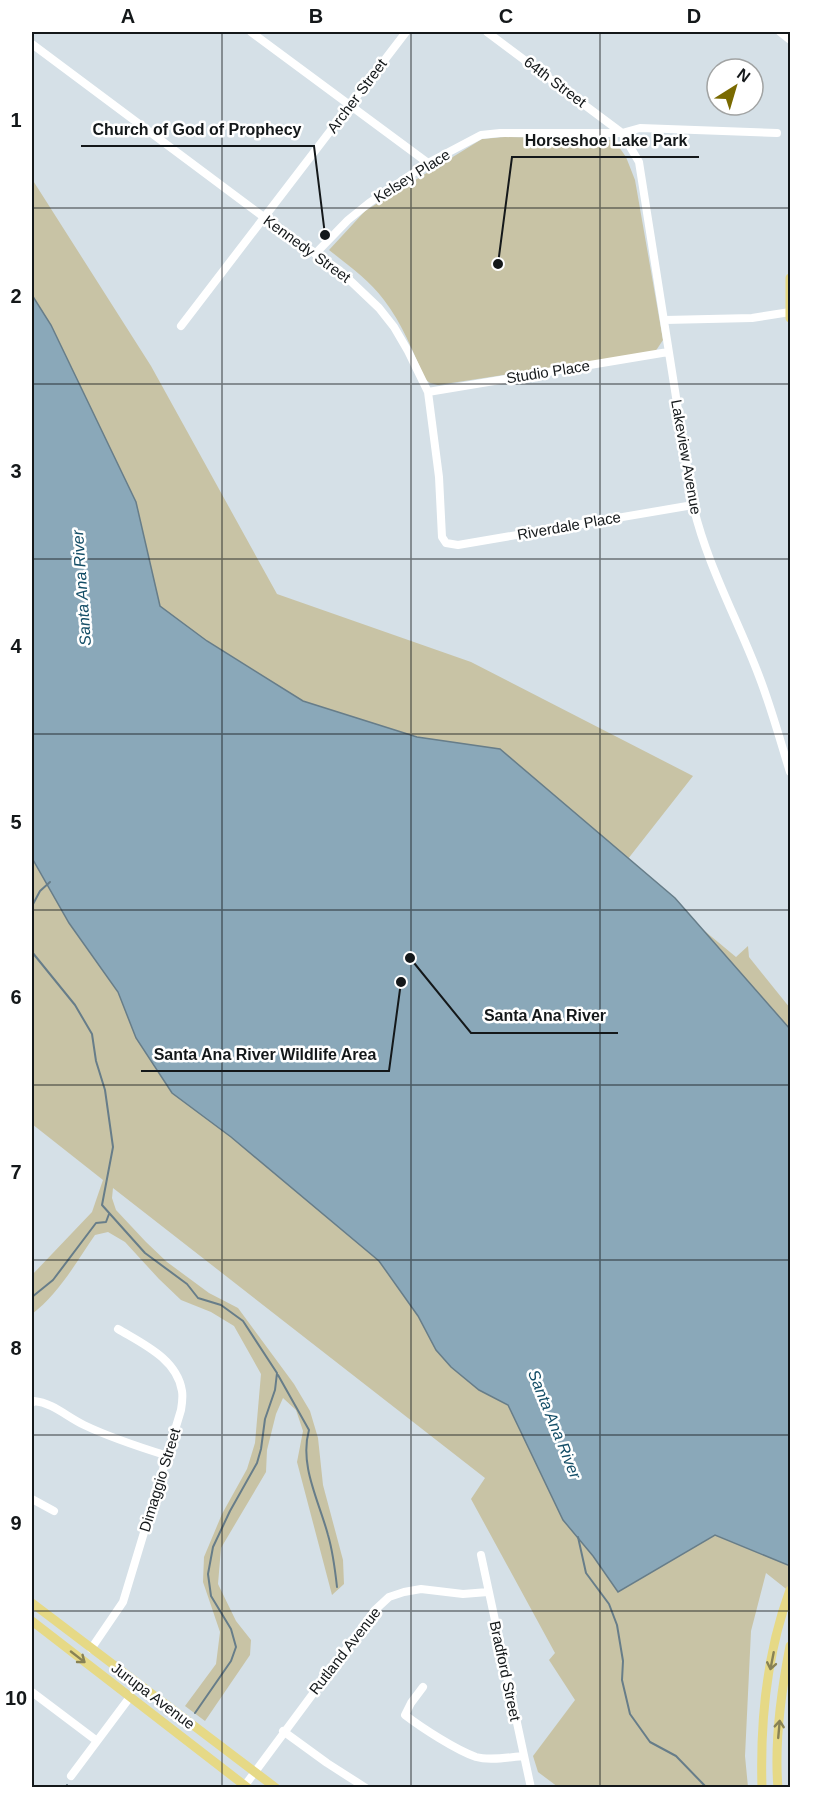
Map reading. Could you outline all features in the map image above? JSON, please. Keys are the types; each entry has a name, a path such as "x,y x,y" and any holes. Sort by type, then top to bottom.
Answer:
{"main road":[{"path":"790,278 790,318"},
{"path":"762,1788 763,1725 767,1693 785,1604 790,1590"},
{"name":"Jurupa Avenue","path":"32,1603 276,1788"},
{"name":"Jurupa Avenue","path":"32,1621 246,1785"},
{"path":"778,1788 778,1744 790,1646"}],"street":[{"path":"251,32 428,163"},
{"name":"Archer Street","path":"181,326 406,32"},
{"name":"64th Street","path":"487,32 622,133"},
{"path":"780,32 790,40"},
{"name":"Kennedy Street","path":"32,44 360,288 379,308 408,351 428,392 439,477 442,537 446,543"},
{"name":"Kelsey Place","path":"315,254 348,220 369,203 428,163 481,135 622,133 640,128 777,133"},
{"name":"Lakeview Avenue","path":"622,133 639,162 693,505 700,533 716,578 759,676 790,772"},
{"path":"665,320 752,318 790,312"},
{"name":"Studio Place","path":"428,392 668,352"},
{"name":"Riverdale Place","path":"446,543 458,545 693,505"},
{"name":"Dimaggio Street","path":"92,1649 123,1602 182,1410 182,1390 174,1370 159,1354 118,1329"},
{"path":"32,1403 34,1401 45,1402 82,1424 117,1440 168,1456"},
{"path":"32,1499 54,1511"},
{"name":"Bradford Street","path":"481,1555 531,1788"},
{"name":"Rutland Avenue","path":"246,1785 283,1731 375,1610 389,1598 404,1592 421,1590 462,1594 488,1592"},
{"path":"423,1687 405,1715 418,1725 477,1757 524,1756"},
{"path":"32,1692 97,1742"},
{"path":"70,1776 130,1697"},
{"path":"283,1731 327,1764 366,1788"}],"shaded area":[{"path":"505,137 614,140 626,157 635,180 663,340 655,352 438,385 430,383 425,379 402,328 384,300 365,279 329,250 365,211 482,139"},
{"name":"Santa Ana River","path":"32,179 151,366 277,594 471,662 693,776 624,864 736,957 748,946 749,957 790,1008 790,1592 766,1573 751,1631 745,1756 748,1787 558,1787 538,1772 533,1756 575,1700 549,1660 555,1653 471,1499 485,1478 113,1188 112,1198 116,1210 167,1262 209,1293 238,1308 294,1384 310,1411 318,1438 323,1485 343,1560 344,1584 332,1595 297,1462 303,1431 296,1410 283,1398 276,1414 267,1450 266,1472 221,1548 218,1584 236,1621 251,1640 250,1655 205,1721 185,1706 216,1664 220,1632 203,1582 204,1557 222,1514 247,1469 255,1443 261,1374 234,1326 211,1312 181,1300 125,1242 108,1232 95,1235 59,1288 32,1314 32,1275 92,1212 103,1180 32,1124"}],"water":[{"name":"Santa Ana River","path":"32,295 51,325 136,502 160,606 207,641 303,701 417,737 500,749 675,898 790,1029 790,1566 715,1535 618,1592 593,1556 563,1520 508,1405 479,1390 451,1367 436,1350 418,1316 379,1261 231,1137 172,1093 136,1038 118,992 69,923 32,858"}],"waterway":[{"path":"32,906 40,891 50,882"},
{"path":"32,952 75,1005 92,1034 96,1061 105,1090 113,1147 102,1205 145,1253 187,1284 198,1298 221,1305 243,1321 277,1373 257,1463 213,1547 208,1574 211,1596 231,1629 236,1647 231,1661 195,1713"},
{"path":"32,1297 53,1280 96,1223 106,1222 109,1214"},
{"path":"278,1375 309,1430 306,1456 308,1470 330,1541 337,1587"},
{"path":"578,1537 586,1573 609,1604 617,1625 623,1661 622,1680 630,1714 650,1742 676,1756 707,1788"}],"place":[{"name":"Church of God of Prophecy","path":"325,235"},
{"name":"Horseshoe Lake Park","path":"498,264"},
{"name":"Santa Ana River","path":"410,958"},
{"name":"Santa Ana River Wildlife Area","path":"401,982"}]}
